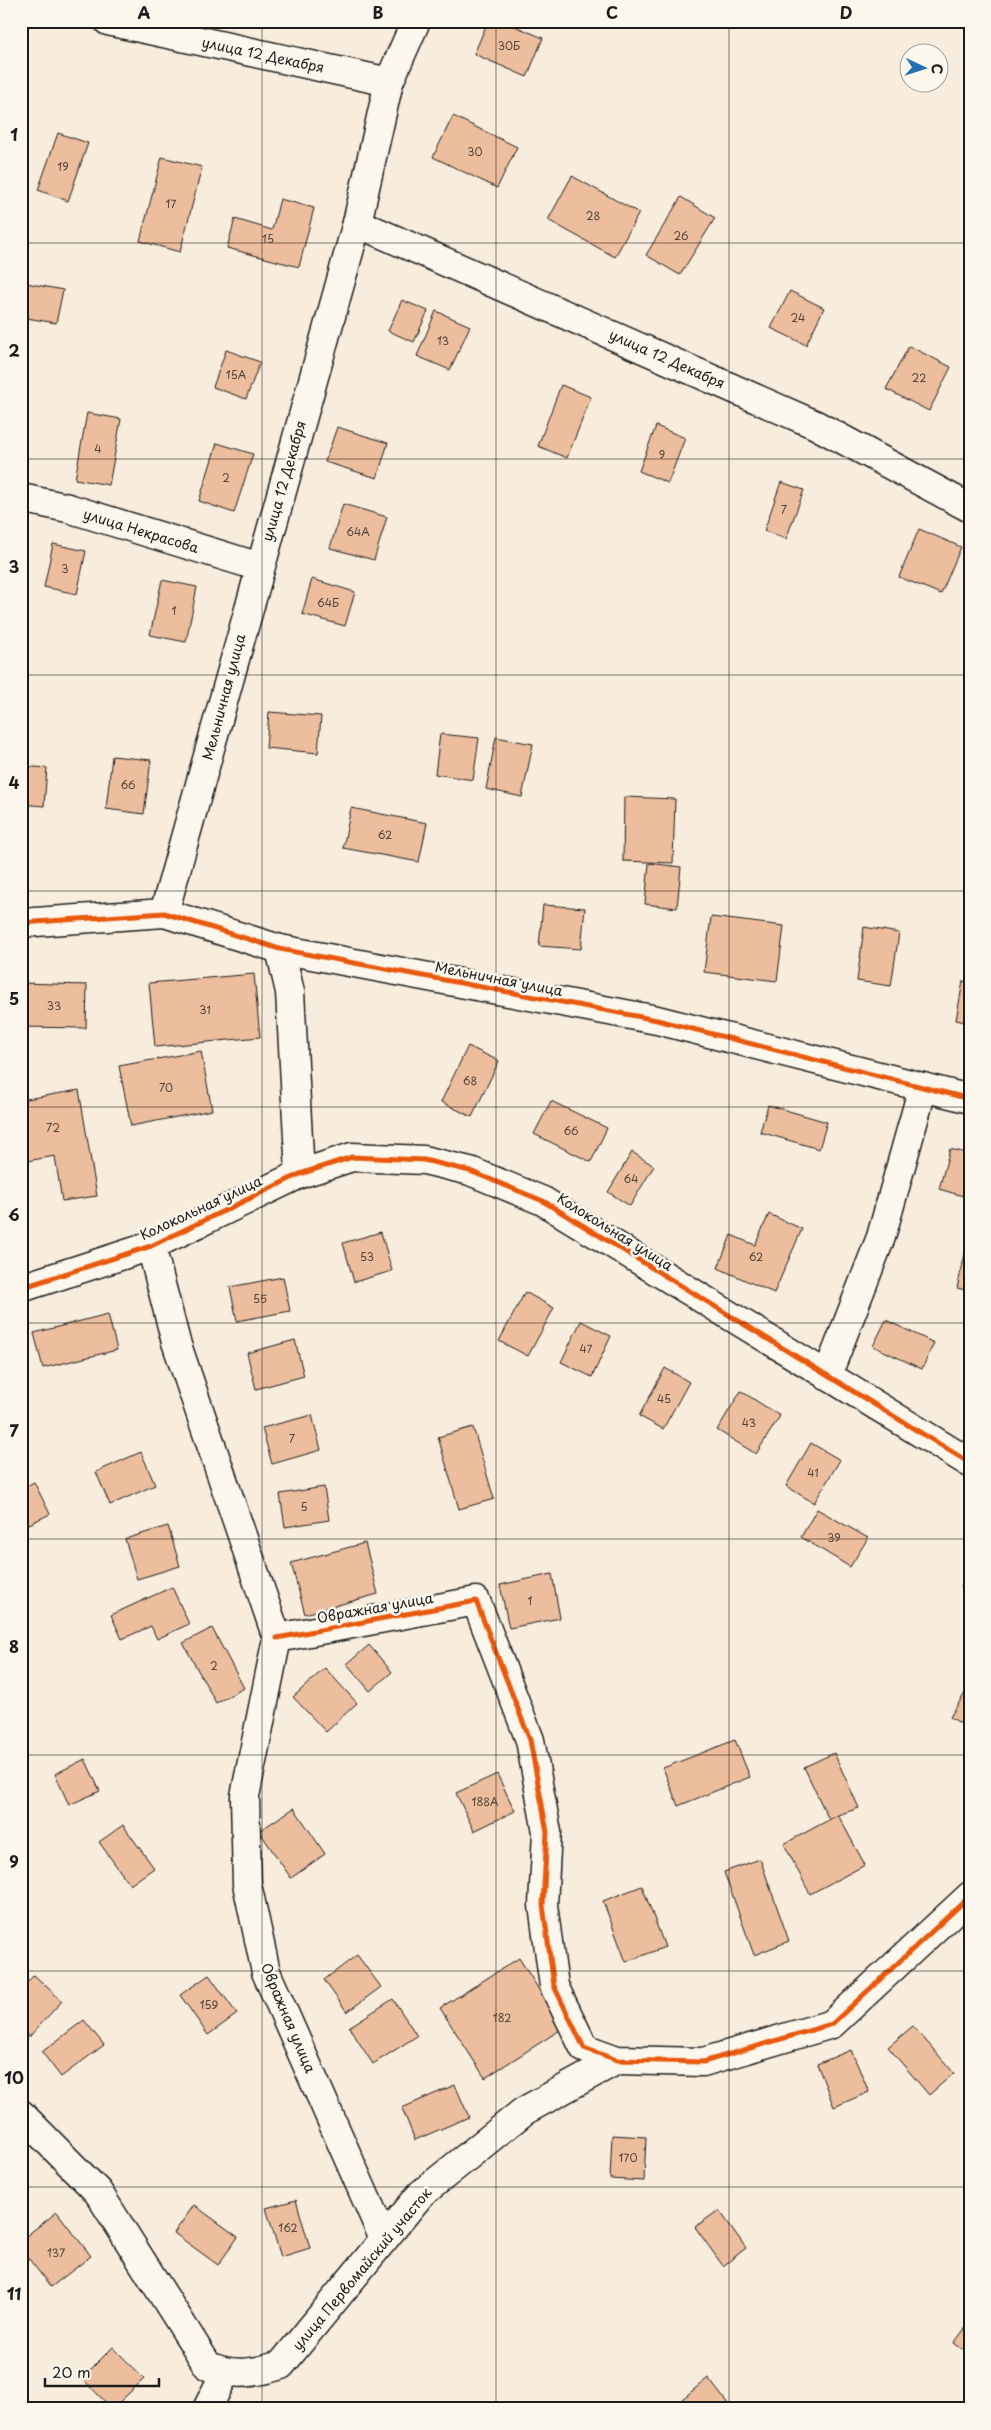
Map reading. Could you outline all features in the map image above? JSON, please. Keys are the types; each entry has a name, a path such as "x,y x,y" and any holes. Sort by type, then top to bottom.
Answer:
{"street":[{"name":"улица 12 Декабря","path":"108,21 389,82"},
{"name":"улица 12 Декабря","path":"260,567 357,223 389,82 416,21"},
{"name":"улица 12 Декабря","path":"357,223 816,425 970,508"},
{"name":"улица Некрасова","path":"21,498 68,508 260,567"},
{"name":"Мельничная улица","path":"164,913 260,567"},
{"name":"Мельничная улица","path":"21,923 164,913 280,949 657,1020 970,1099"},
{"path":"280,949 290,992 300,1174"},
{"path":"827,1376 881,1238 923,1087"},
{"name":"Колокольная улица","path":"21,1288 150,1246 300,1174 352,1157 424,1160 470,1171 543,1201 970,1463"},
{"path":"150,1246 176,1342 277,1638"},
{"name":"Овражная улица","path":"384,2239 266,1972 248,1884 245,1796 277,1638 476,1601 530,1740 547,1832 543,1905 554,1986 584,2048 617,2060"},
{"path":"617,2060 703,2062 832,2024 970,1896"},
{"name":"улица Первомайский участок","path":"225,2373 264,2370 281,2365 421,2194 524,2111 617,2060"},
{"path":"21,2114 98,2192 208,2366 225,2373 207,2409"}],"building":[{"path":"488,21 503,21 543,38 527,77 474,54"},
{"path":"453,116 517,147 497,188 433,157"},
{"path":"58,133 88,143 68,201 38,190"},
{"path":"162,157 202,167 180,252 140,241"},
{"path":"572,176 639,213 615,257 548,220"},
{"path":"681,197 715,218 680,275 646,255"},
{"path":"280,199 314,208 299,267 227,248 235,219 272,230"},
{"path":"21,282 63,290 56,323 21,317"},
{"path":"790,291 824,308 806,345 771,328"},
{"path":"402,300 428,311 414,342 388,331"},
{"path":"436,311 470,326 450,370 417,356"},
{"path":"909,346 951,367 929,411 886,389"},
{"path":"226,350 260,362 246,399 213,387"},
{"path":"561,385 591,397 567,458 538,446"},
{"path":"87,413 121,419 109,485 75,479"},
{"path":"656,426 685,438 668,483 639,471"},
{"path":"337,427 388,443 377,478 325,462"},
{"path":"217,443 253,454 234,513 199,501"},
{"path":"781,482 804,490 786,539 764,531"},
{"path":"343,504 387,517 374,560 330,548"},
{"path":"919,529 961,547 941,594 899,577"},
{"path":"53,544 86,551 77,594 44,587"},
{"path":"312,579 355,592 345,626 302,614"},
{"path":"162,580 197,587 186,642 150,635"},
{"path":"269,712 321,716 318,753 266,748"},
{"path":"440,734 479,738 473,780 435,774"},
{"path":"496,737 533,744 522,797 486,789"},
{"path":"112,756 151,760 144,814 106,809"},
{"path":"21,766 47,768 44,806 21,804"},
{"path":"624,797 675,799 673,863 623,861"},
{"path":"351,808 427,823 419,862 343,848"},
{"path":"649,863 681,867 677,908 645,904"},
{"path":"543,905 585,908 581,949 539,946"},
{"path":"711,917 784,926 777,981 704,972"},
{"path":"864,927 899,933 891,986 857,981"},
{"path":"254,974 260,1037 155,1047 149,983"},
{"path":"963,981 970,982 970,1023 956,1020"},
{"path":"21,983 87,985 86,1028 21,1027"},
{"path":"468,1046 499,1061 472,1117 441,1102"},
{"path":"201,1051 212,1110 131,1126 119,1066"},
{"path":"79,1090 97,1196 62,1201 55,1156 21,1162 21,1100"},
{"path":"551,1101 607,1128 591,1162 534,1134"},
{"path":"768,1105 827,1122 819,1149 760,1132"},
{"path":"950,1149 970,1154 970,1198 939,1189"},
{"path":"632,1152 654,1166 630,1206 608,1192"},
{"path":"769,1214 802,1229 774,1293 718,1268 731,1235 755,1245"},
{"path":"381,1232 392,1271 354,1282 343,1243"},
{"path":"970,1233 970,1291 957,1288"},
{"path":"283,1277 290,1311 237,1321 230,1287"},
{"path":"525,1292 554,1308 528,1356 499,1341"},
{"path":"108,1314 117,1350 43,1368 34,1333"},
{"path":"886,1320 934,1343 922,1369 873,1346"},
{"path":"581,1321 611,1336 592,1377 561,1362"},
{"path":"295,1340 304,1376 256,1389 247,1353"},
{"path":"665,1368 689,1382 663,1429 639,1416"},
{"path":"741,1391 780,1416 756,1454 717,1430"},
{"path":"312,1415 321,1450 272,1464 262,1428"},
{"path":"473,1427 494,1499 459,1509 438,1437"},
{"path":"811,1443 840,1460 814,1503 786,1486"},
{"path":"141,1452 155,1485 110,1505 96,1472"},
{"path":"34,1482 50,1514 23,1527 21,1489"},
{"path":"324,1487 329,1520 285,1527 280,1494"},
{"path":"817,1509 868,1538 850,1567 801,1537"},
{"path":"168,1526 180,1566 137,1579 125,1539"},
{"path":"365,1543 378,1594 305,1614 291,1563"},
{"path":"970,1569 970,1591 961,1587"},
{"path":"552,1574 560,1618 509,1628 500,1585"},
{"path":"172,1587 189,1624 157,1639 151,1626 122,1639 111,1615"},
{"path":"212,1628 244,1688 216,1703 183,1643"},
{"path":"369,1645 392,1672 370,1691 347,1664"},
{"path":"325,1668 357,1703 326,1732 293,1697"},
{"path":"967,1690 970,1692 970,1729 950,1717"},
{"path":"735,1740 750,1777 678,1806 663,1768"},
{"path":"834,1753 859,1808 838,1815 830,1822 804,1767"},
{"path":"85,1759 100,1791 69,1805 55,1774"},
{"path":"497,1774 515,1811 474,1831 456,1793"},
{"path":"294,1808 325,1854 291,1878 259,1831"},
{"path":"838,1815 865,1865 810,1894 784,1844"},
{"path":"123,1825 154,1868 130,1885 99,1842"},
{"path":"760,1859 789,1941 754,1955 724,1872"},
{"path":"642,1886 665,1947 626,1962 603,1901"},
{"path":"357,1955 381,1987 347,2012 324,1980"},
{"path":"519,1958 563,2028 485,2078 440,2008"},
{"path":"34,1975 62,2001 29,2037 21,2030 21,1989"},
{"path":"209,1975 237,2014 208,2035 180,1995"},
{"path":"393,1999 417,2036 373,2064 349,2027"},
{"path":"84,2020 104,2045 61,2077 42,2052"},
{"path":"913,2026 954,2073 929,2095 888,2047"},
{"path":"851,2050 869,2092 834,2107 817,2064"},
{"path":"455,2085 469,2117 415,2140 402,2108"},
{"path":"612,2135 646,2137 644,2181 610,2179"},
{"path":"296,2200 310,2248 281,2257 266,2208"},
{"path":"194,2205 238,2237 218,2265 174,2233"},
{"path":"719,2210 746,2248 723,2266 695,2227"},
{"path":"57,2212 91,2256 51,2287 21,2249 21,2240"},
{"path":"970,2322 970,2355 954,2343"},
{"path":"113,2347 144,2379 112,2409 82,2378"},
{"path":"708,2378 732,2409 670,2409"}],"cycle path":[{"path":"21,923 164,913 280,949 657,1020 970,1099"},
{"path":"21,1288 151,1246 300,1174 352,1157 424,1160 470,1171 543,1201 970,1463"},
{"path":"277,1638 476,1601 530,1740 547,1832 543,1905 554,1986 584,2048 617,2060 703,2062 832,2024 970,1896"}]}
